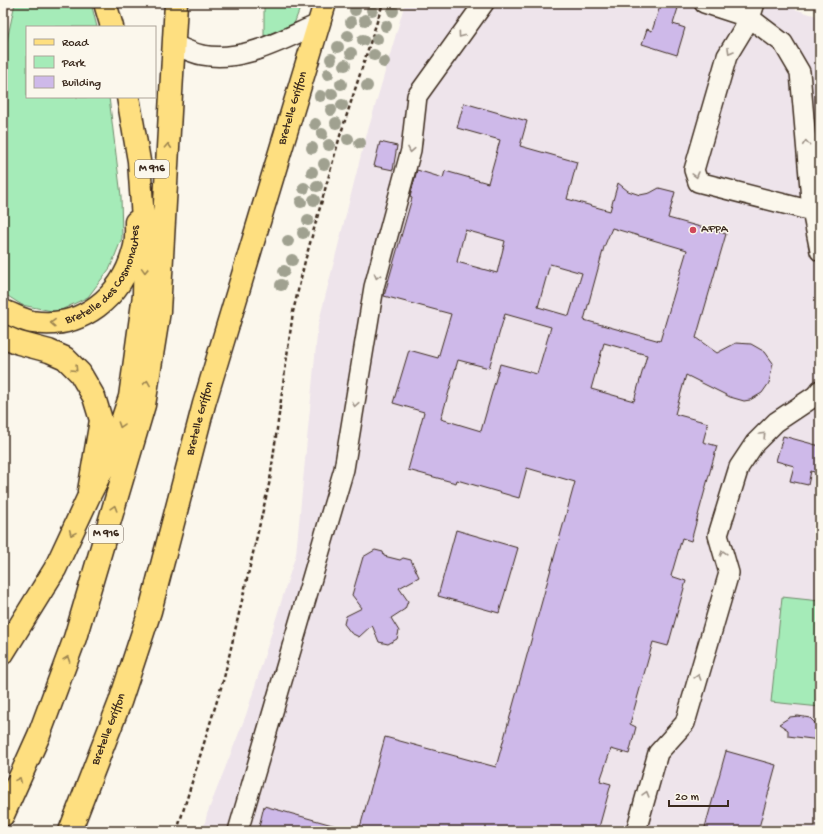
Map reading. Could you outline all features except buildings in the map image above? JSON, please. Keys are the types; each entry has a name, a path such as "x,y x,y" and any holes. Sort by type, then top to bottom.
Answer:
{"main road":[{"path":"105,3 112,26"},
{"path":"114,3 121,26"},
{"path":"162,241 176,3"},
{"name":"Bretelle Griffon","path":"70,831 120,702 150,611 204,404 325,3"},
{"name":"M 916","path":"3,653 56,569 88,498 113,448 130,397 144,295 145,249 139,161 128,98"},
{"name":"M 916","path":"3,815 39,735 75,638 144,405 159,311 162,241 150,157 138,98"},
{"name":"Bretelle des Cosmonautes","path":"3,311 31,322 61,323 88,314 113,292 127,271 135,248 139,161"},
{"path":"3,336 18,343 49,351 65,358 80,372 94,397 101,420 88,498"}],"lane":[{"path":"238,831 344,469 374,287 411,150 417,96 484,3"},
{"path":"704,3 752,10 783,43 800,72 812,211 820,251"},
{"path":"752,10 727,56 694,170 698,182 812,211"},
{"path":"173,44 202,55 232,56 261,49 318,24"},
{"path":"636,831 658,753 685,724 729,573 718,535 738,467 755,443 776,422 815,396 820,390"}],"path":[{"path":"177,831 224,678 270,480 293,312 305,261 340,136 384,3"}],"shaded area":[{"name":"AFPA","path":"405,3 775,3 820,17 820,831 203,831 207,814 246,715 296,554 318,325 362,151"}],"green space":[{"path":"15,3 91,3 97,26 26,26 26,98 109,98 121,196 122,238 110,268 88,297 57,312 22,305 3,293 3,59"},
{"path":"264,3 302,3 294,24 264,36"},
{"path":"782,597 820,601 820,707 771,702"}],"place":[{"name":"AFPA","path":"693,230"}]}
